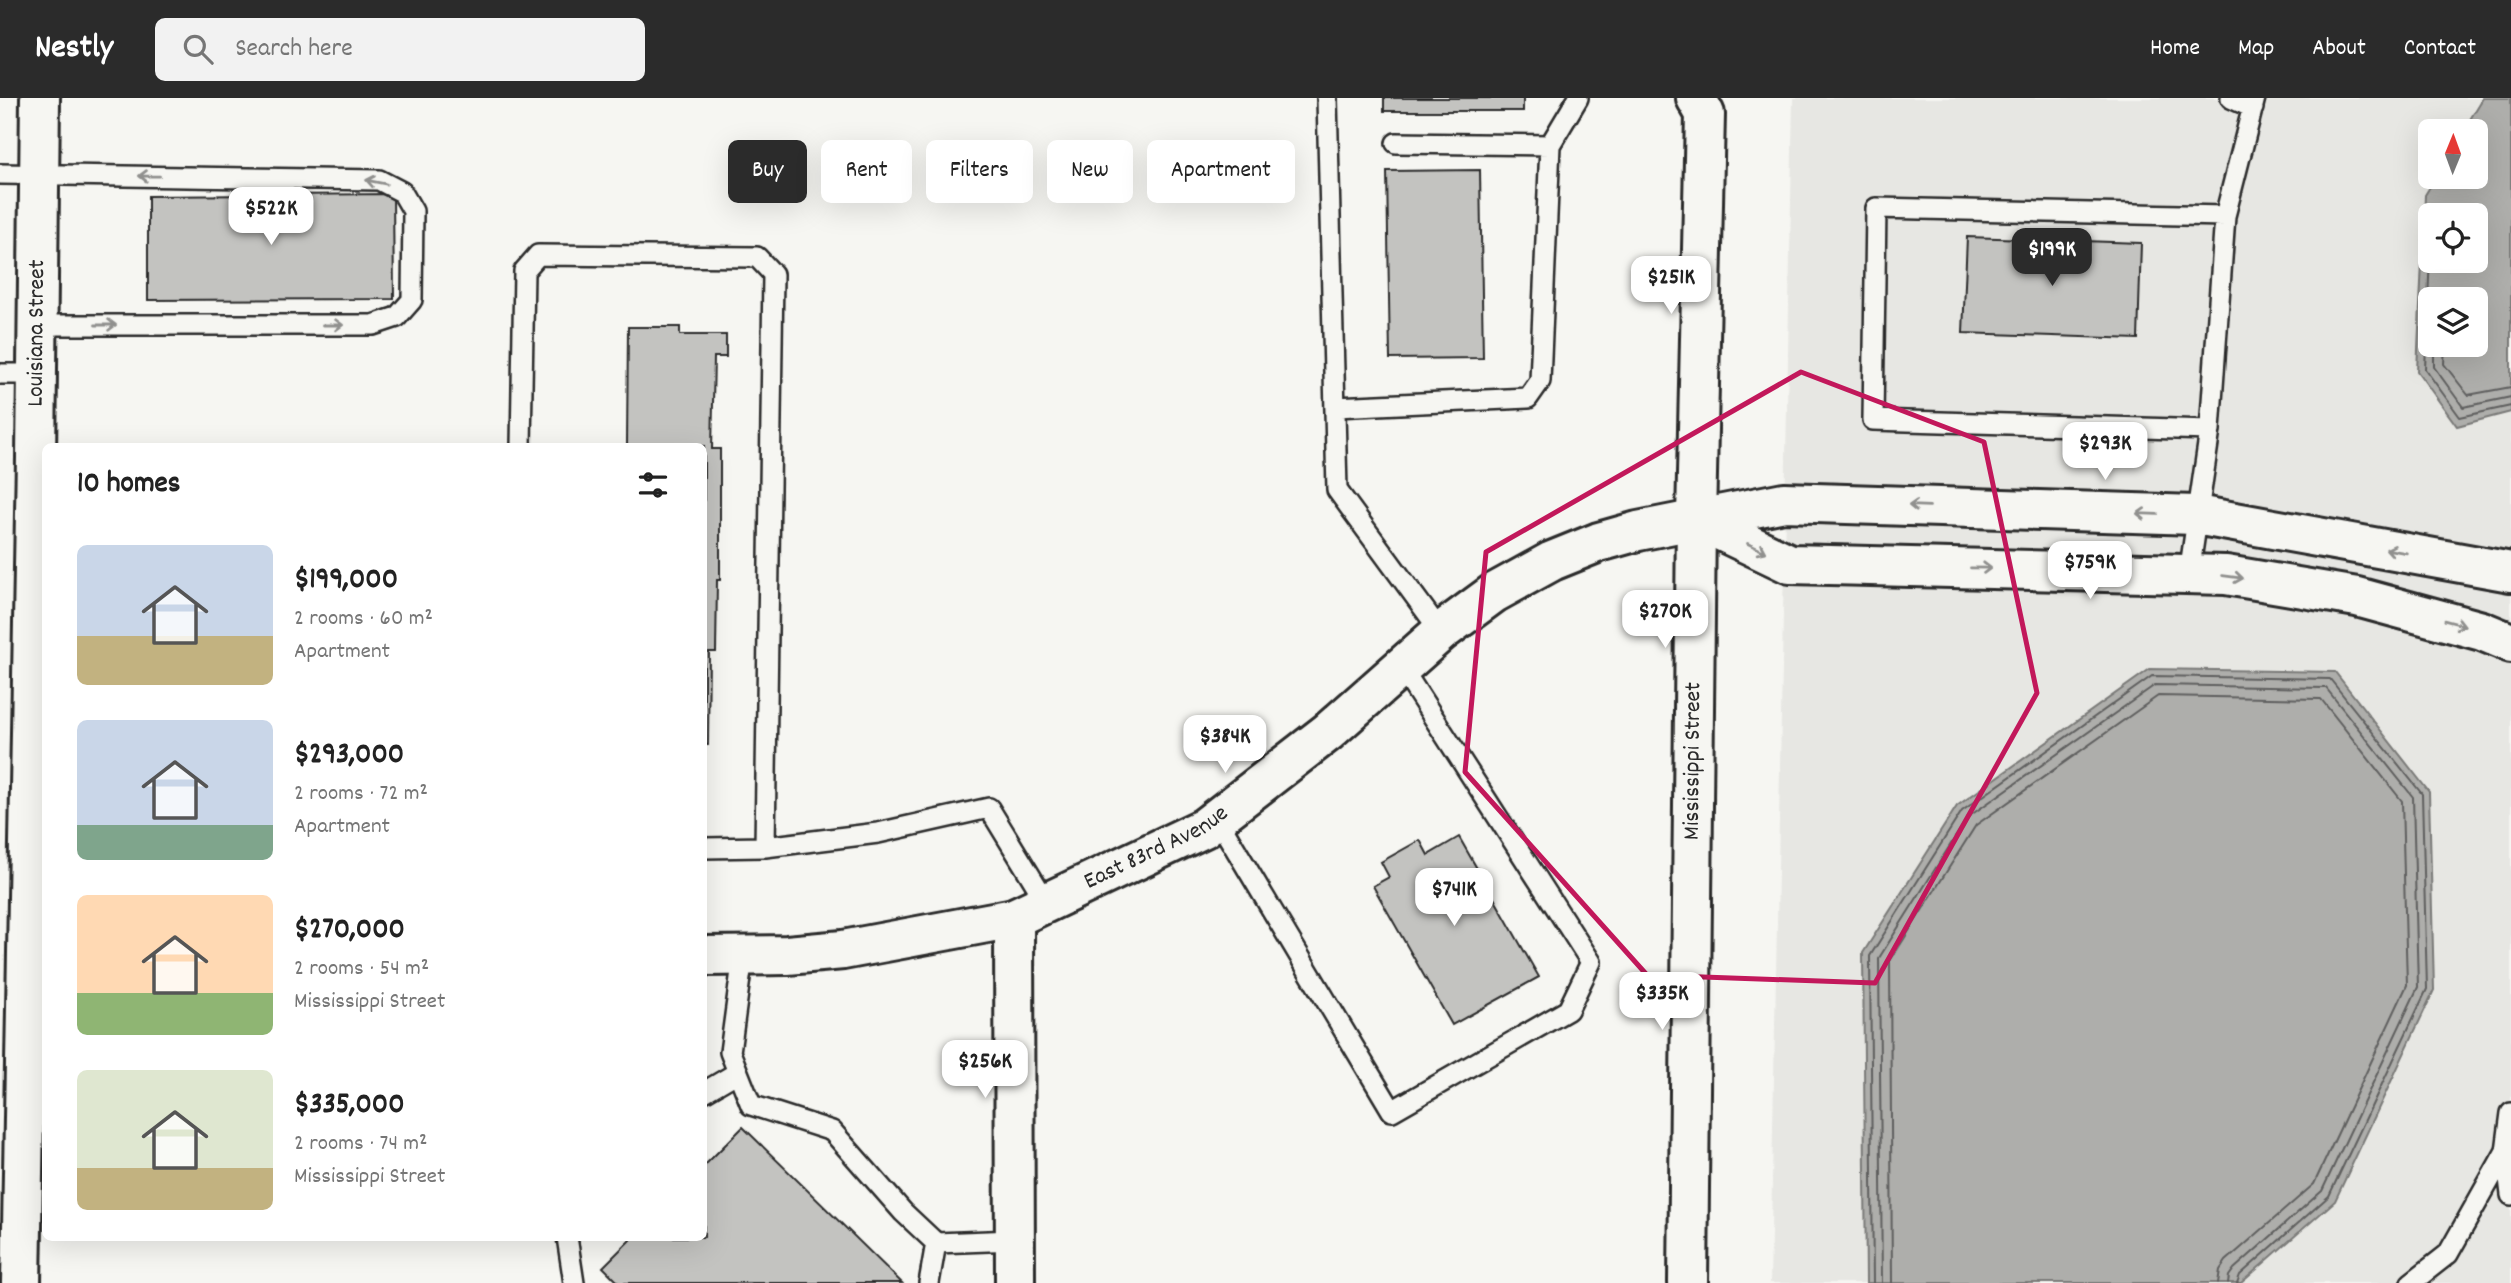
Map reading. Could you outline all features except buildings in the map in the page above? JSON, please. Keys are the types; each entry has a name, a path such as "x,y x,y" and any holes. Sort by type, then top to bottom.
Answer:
{"street":[{"name":"Louisiana Street","path":"21,1283 35,1075 24,948 41,458 37,374 40,98"},
{"name":"Mississippi Street","path":"1688,1283 1696,519 1706,103"},
{"name":"East 83rd Avenue","path":"707,956 787,955 844,950 1030,910 1204,828 1328,732 1440,632 1494,593 1552,561 1612,538 1696,519 1784,502 2196,515 2511,572"},
{"path":"1696,519 1790,564 2226,575 2357,597 2482,631 2511,642"},
{"path":"1015,1283 1014,1240 1030,910"}],"lane":[{"path":"1327,98 1337,490 1440,632"},
{"path":"1335,407 1528,398 1541,381 1550,145 1578,98"},
{"path":"2189,574 2210,430 2225,216 2254,103 2231,98"},
{"path":"1396,143 1550,145"},
{"path":"0,174 379,180 402,192 413,211 412,300 397,317 373,325 38,325"},
{"path":"2210,430 1873,420 1876,208 2225,216"},
{"path":"521,443 524,271 538,255 757,257 773,274 765,847"},
{"path":"0,374 37,374"},
{"path":"1217,818 1392,1111 1568,1010 1591,962 1401,667"},
{"path":"707,848 765,847 878,833 989,808 1030,910"},
{"path":"743,956 730,1052 751,1105 832,1131 903,1212 936,1244 1014,1240"},
{"path":"707,1090 738,1072"},
{"path":"2511,1113 2506,1151 2511,1195"},
{"path":"2412,1283 2448,1254 2506,1151"},
{"path":"568,1241 573,1283"},
{"path":"929,1283 936,1244"}],"highlighted area":[{"path":"1801,372 1984,442 2037,693 1875,983 1647,975 1465,772 1486,552"}],"shaded area":[{"path":"1793,98 2511,98 2511,1283 1770,1283"}],"water":[{"path":"2483,98 2511,98 2511,412 2457,426 2417,371 2418,349 2418,357 2488,357 2488,287 2421,287 2421,273 2488,273 2488,203 2425,203 2429,189 2488,189 2488,119 2470,119"},
{"path":"2150,669 2335,672 2429,792 2434,990 2335,1201 2241,1283 1866,1283 1863,953 1957,806"}]}
